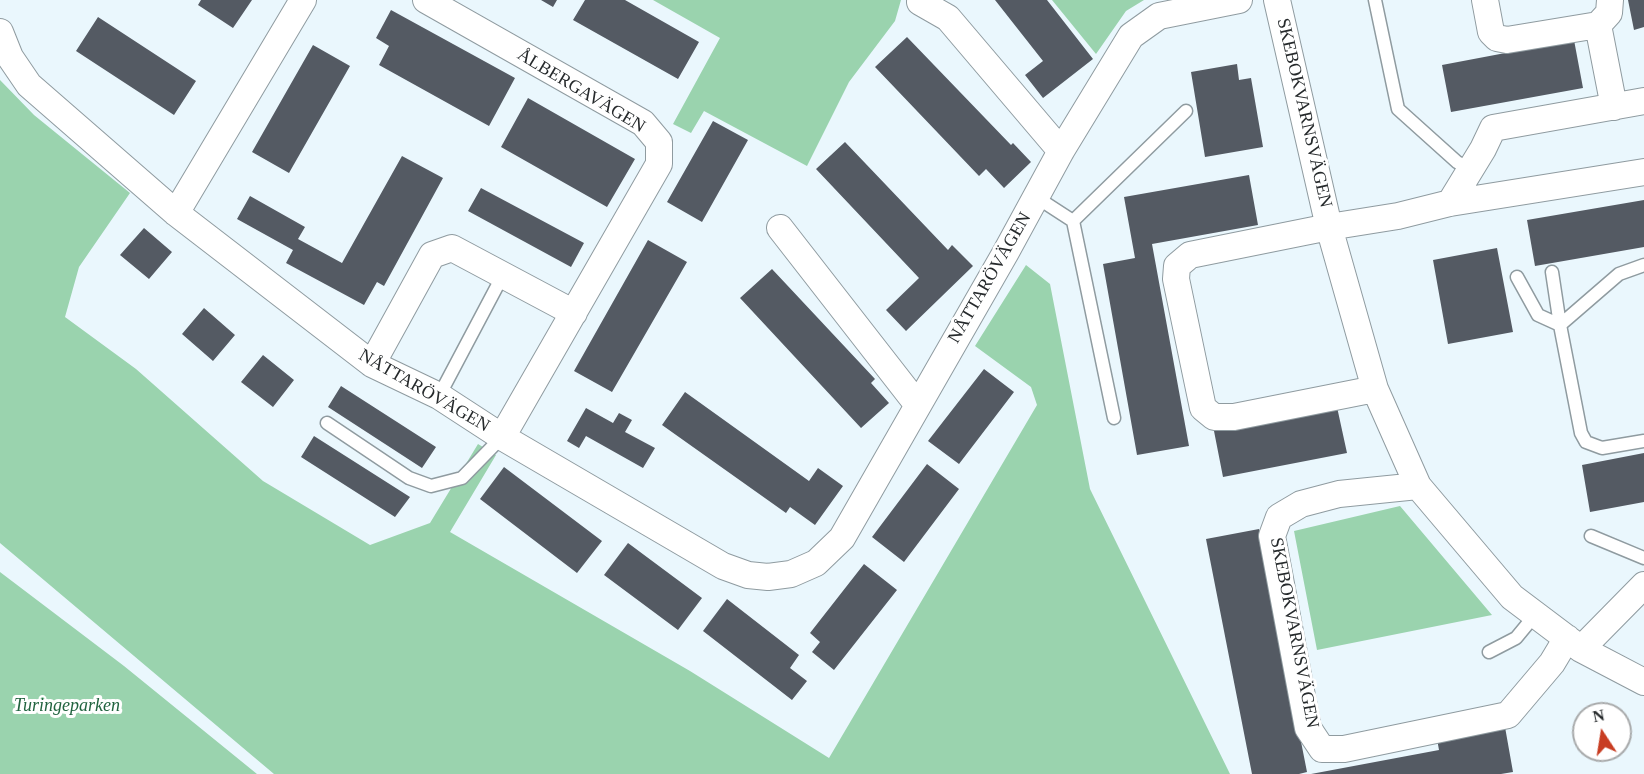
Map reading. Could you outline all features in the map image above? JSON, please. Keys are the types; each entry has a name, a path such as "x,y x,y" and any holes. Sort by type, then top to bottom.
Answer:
{"street":[{"path":"176,213 303,0"},
{"name":"ÅLBERGAVÄGEN","path":"426,0 643,123 659,142 659,164 502,437"},
{"name":"NÅTTARÖVÄGEN","path":"0,32 10,57 29,85 176,213 372,364 439,396 502,437 723,566 748,575 768,577 791,574 816,563 842,538 1061,151 1131,36 1160,16 1239,0"},
{"name":"SKEBOKVARNSVÄGEN","path":"1278,0 1329,227 1375,389 1418,486 1512,597 1574,643 1644,682"},
{"path":"1485,0 1491,32 1497,38 1507,40 1598,26 1610,13 1610,0"},
{"path":"920,2 948,18 1061,151"},
{"path":"1598,26 1614,107"},
{"path":"1450,203 1471,170 1493,128 1644,101"},
{"name":"SKEBOKVARNSVÄGEN","path":"1375,389 1234,417 1214,417 1203,408 1176,279 1177,266 1191,255 1329,227 1398,216 1450,203 1644,172"},
{"path":"780,228 917,404"},
{"path":"372,364 432,255 452,249 574,313"},
{"name":"SKEBOKVARNSVÄGEN","path":"1418,486 1339,494 1301,504 1279,517 1272,536 1308,728 1322,749 1344,749 1508,715 1552,663 1644,585"}],"lane":[{"path":"1375,0 1398,109 1457,162 1471,170"},
{"path":"1073,221 1186,111"},
{"path":"1036,196 1073,221 1114,418"},
{"path":"1560,325 1619,274 1644,265"},
{"path":"1552,272 1581,434 1586,442 1602,448 1644,441"},
{"path":"439,396 503,275"},
{"path":"1517,276 1538,315 1560,325"},
{"path":"327,423 409,478 431,486 462,478 502,437"},
{"path":"1592,536 1644,558"},
{"path":"1489,652 1516,638 1535,615"}],"green space":[{"path":"653,0 901,0 895,21 849,82 807,166 704,111 691,133 673,124 720,38"},
{"path":"1052,0 1144,0 1126,11 1096,54"},
{"path":"0,80 34,115 130,193 79,267 65,317 136,369 263,481 370,545 430,523 478,444 496,455 450,532 690,671 829,758 1037,405 1031,387 975,346 1026,265 1050,284 1090,489 1230,774 274,774 0,543"},
{"path":"1400,506 1492,615 1317,650 1294,531"},
{"name":"Turingeparken","path":"0,572 124,666 257,774 0,774"}],"building":[{"path":"201,0 252,0 233,28 198,5"},
{"path":"541,0 557,0 553,7"},
{"path":"585,0 625,0 699,42 678,79 573,20"},
{"path":"995,0 1047,0 1093,59 1043,98 1025,75 1043,61"},
{"path":"1628,0 1644,0 1644,27 1634,30"},
{"path":"391,10 515,78 489,126 379,65 389,46 376,38"},
{"path":"98,17 196,81 174,115 76,51"},
{"path":"907,37 1011,145 1013,143 1031,162 1004,188 986,169 979,176 875,67"},
{"path":"1574,40 1583,88 1451,112 1442,65"},
{"path":"313,45 350,66 289,173 252,152"},
{"path":"1237,64 1239,80 1251,78 1263,147 1205,157 1191,72"},
{"path":"528,98 635,159 607,207 501,147"},
{"path":"713,121 748,140 702,222 667,202"},
{"path":"845,142 948,250 952,245 973,266 906,331 886,310 919,278 816,169"},
{"path":"402,156 443,178 384,286 377,282 364,305 286,263 293,250 237,219 250,196 305,227 298,239 342,263"},
{"path":"1249,175 1258,225 1152,244 1189,446 1137,455 1103,264 1135,258 1124,197"},
{"path":"481,188 584,243 571,267 468,211"},
{"path":"1644,200 1644,247 1535,266 1527,220"},
{"path":"144,228 172,252 149,279 120,255"},
{"path":"648,240 687,262 612,392 574,371"},
{"path":"1497,248 1513,332 1448,344 1433,260"},
{"path":"772,269 875,379 871,383 889,403 861,428 740,298"},
{"path":"204,308 235,335 213,361 182,334"},
{"path":"263,355 294,380 273,407 241,382"},
{"path":"984,369 1014,392 959,464 928,441"},
{"path":"341,386 436,447 422,468 328,407"},
{"path":"685,392 809,481 818,468 843,486 815,525 790,507 786,513 662,425"},
{"path":"1337,407 1347,453 1223,477 1214,431"},
{"path":"586,408 613,423 619,413 632,420 625,432 655,448 643,468 586,436 579,448 567,441"},
{"path":"314,436 410,497 395,517 301,457"},
{"path":"1644,453 1644,502 1590,512 1582,465"},
{"path":"927,464 959,489 904,562 872,537"},
{"path":"504,467 602,541 577,573 480,499"},
{"path":"1259,529 1307,772 1299,774 1252,774 1206,539"},
{"path":"628,543 702,598 678,630 604,575"},
{"path":"864,564 897,590 834,670 812,652 820,642 810,633"},
{"path":"727,599 799,655 790,668 807,681 792,700 703,631"},
{"path":"1505,727 1513,772 1501,774 1311,774 1439,750 1437,739"}]}
